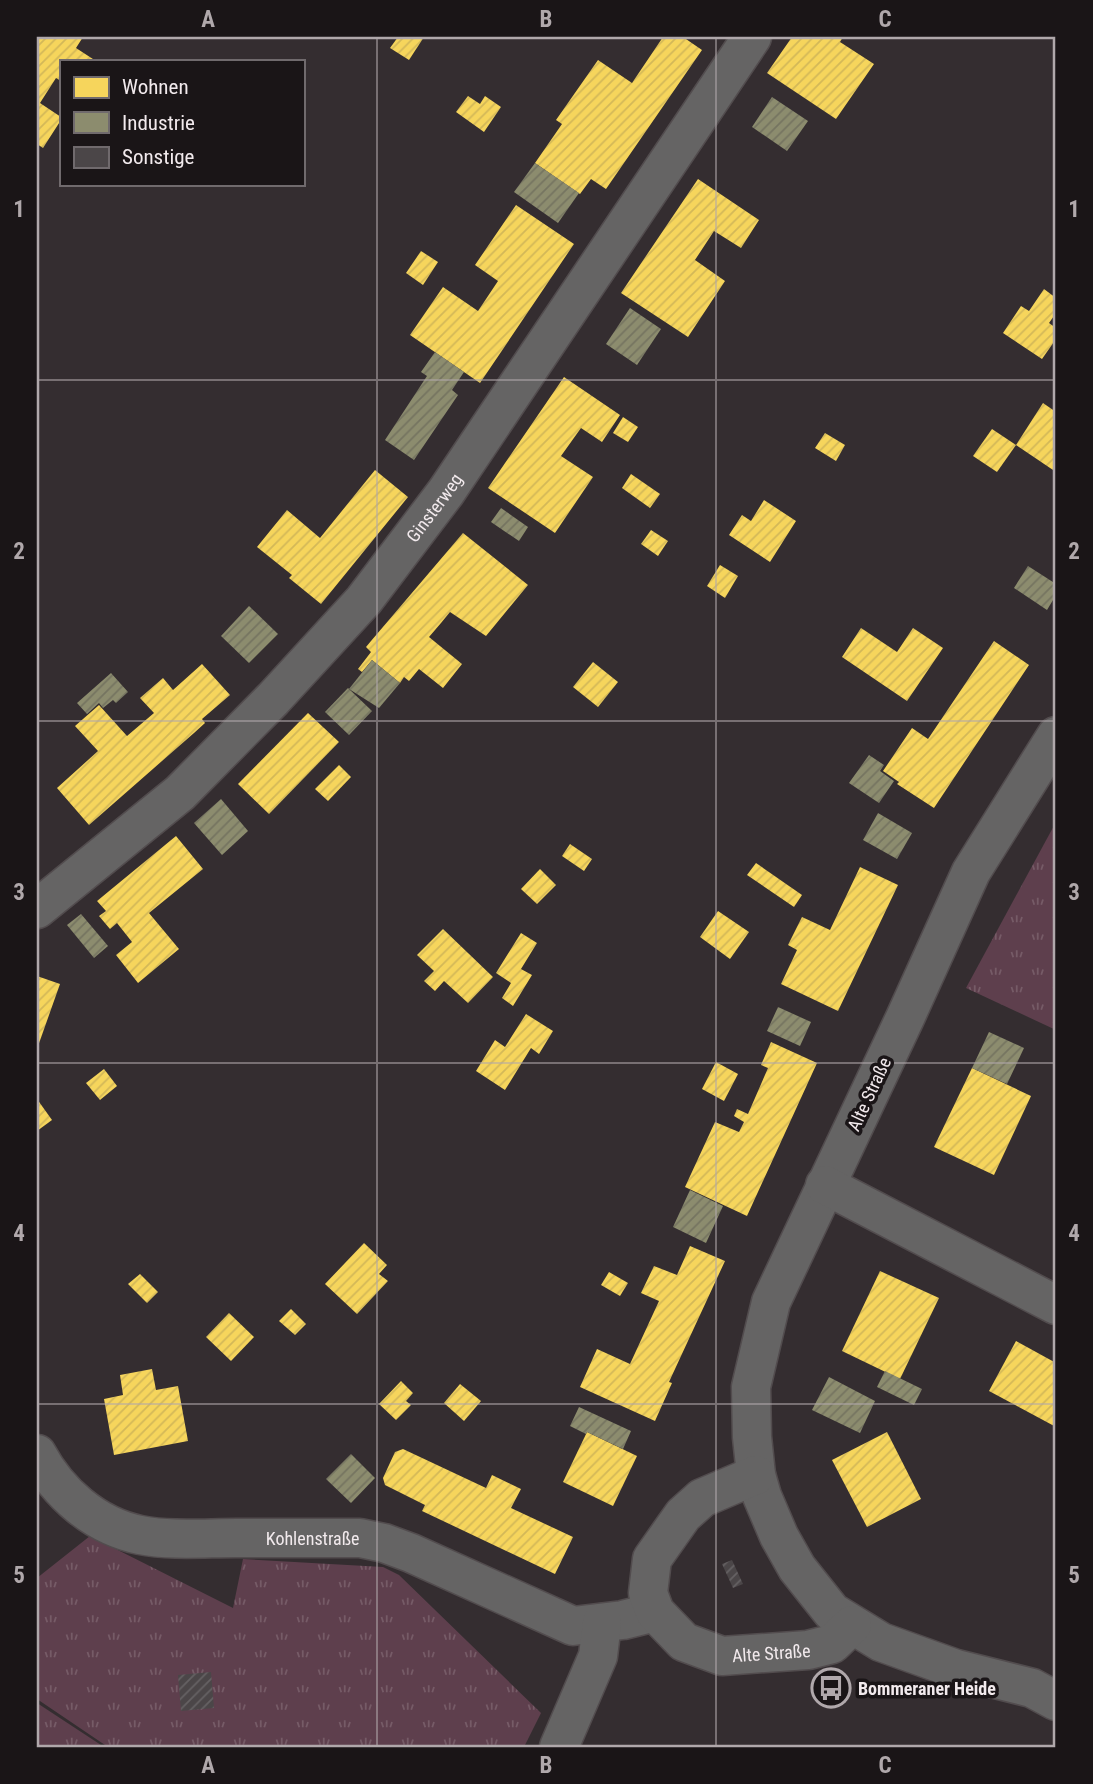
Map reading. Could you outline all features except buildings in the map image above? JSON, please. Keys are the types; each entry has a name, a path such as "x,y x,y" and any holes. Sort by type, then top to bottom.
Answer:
{"street":[{"name":"Ginsterweg","path":"37,909 180,793 273,699 364,600 446,492 752,37"},
{"name":"Alte Straße","path":"1056,736 971,872 771,1302 751,1387 752,1437 756,1475 762,1496 797,1569 832,1612 881,1642 956,1669 1032,1688 1056,1700"},
{"path":"825,1185 1056,1305"},
{"name":"Kohlenstraße","path":"37,1454 60,1489 78,1506 97,1518 137,1535 171,1539 360,1538 411,1553 573,1626 602,1623"},
{"path":"559,1747 598,1656 602,1623 655,1612 648,1593 652,1559 683,1515 702,1498 756,1475"},
{"name":"Alte Straße","path":"655,1612 684,1642 722,1656 808,1650 832,1644 852,1625"}],"green space":[{"path":"1056,822 1056,1030 966,988"},
{"path":"90,1536 233,1608 243,1559 383,1567 399,1575 541,1713 524,1747 108,1747 37,1699 37,1578"},
{"path":"37,1703 104,1747 37,1747"}],"place":[{"name":"Bommeraner Heide","path":"831,1688"}]}
